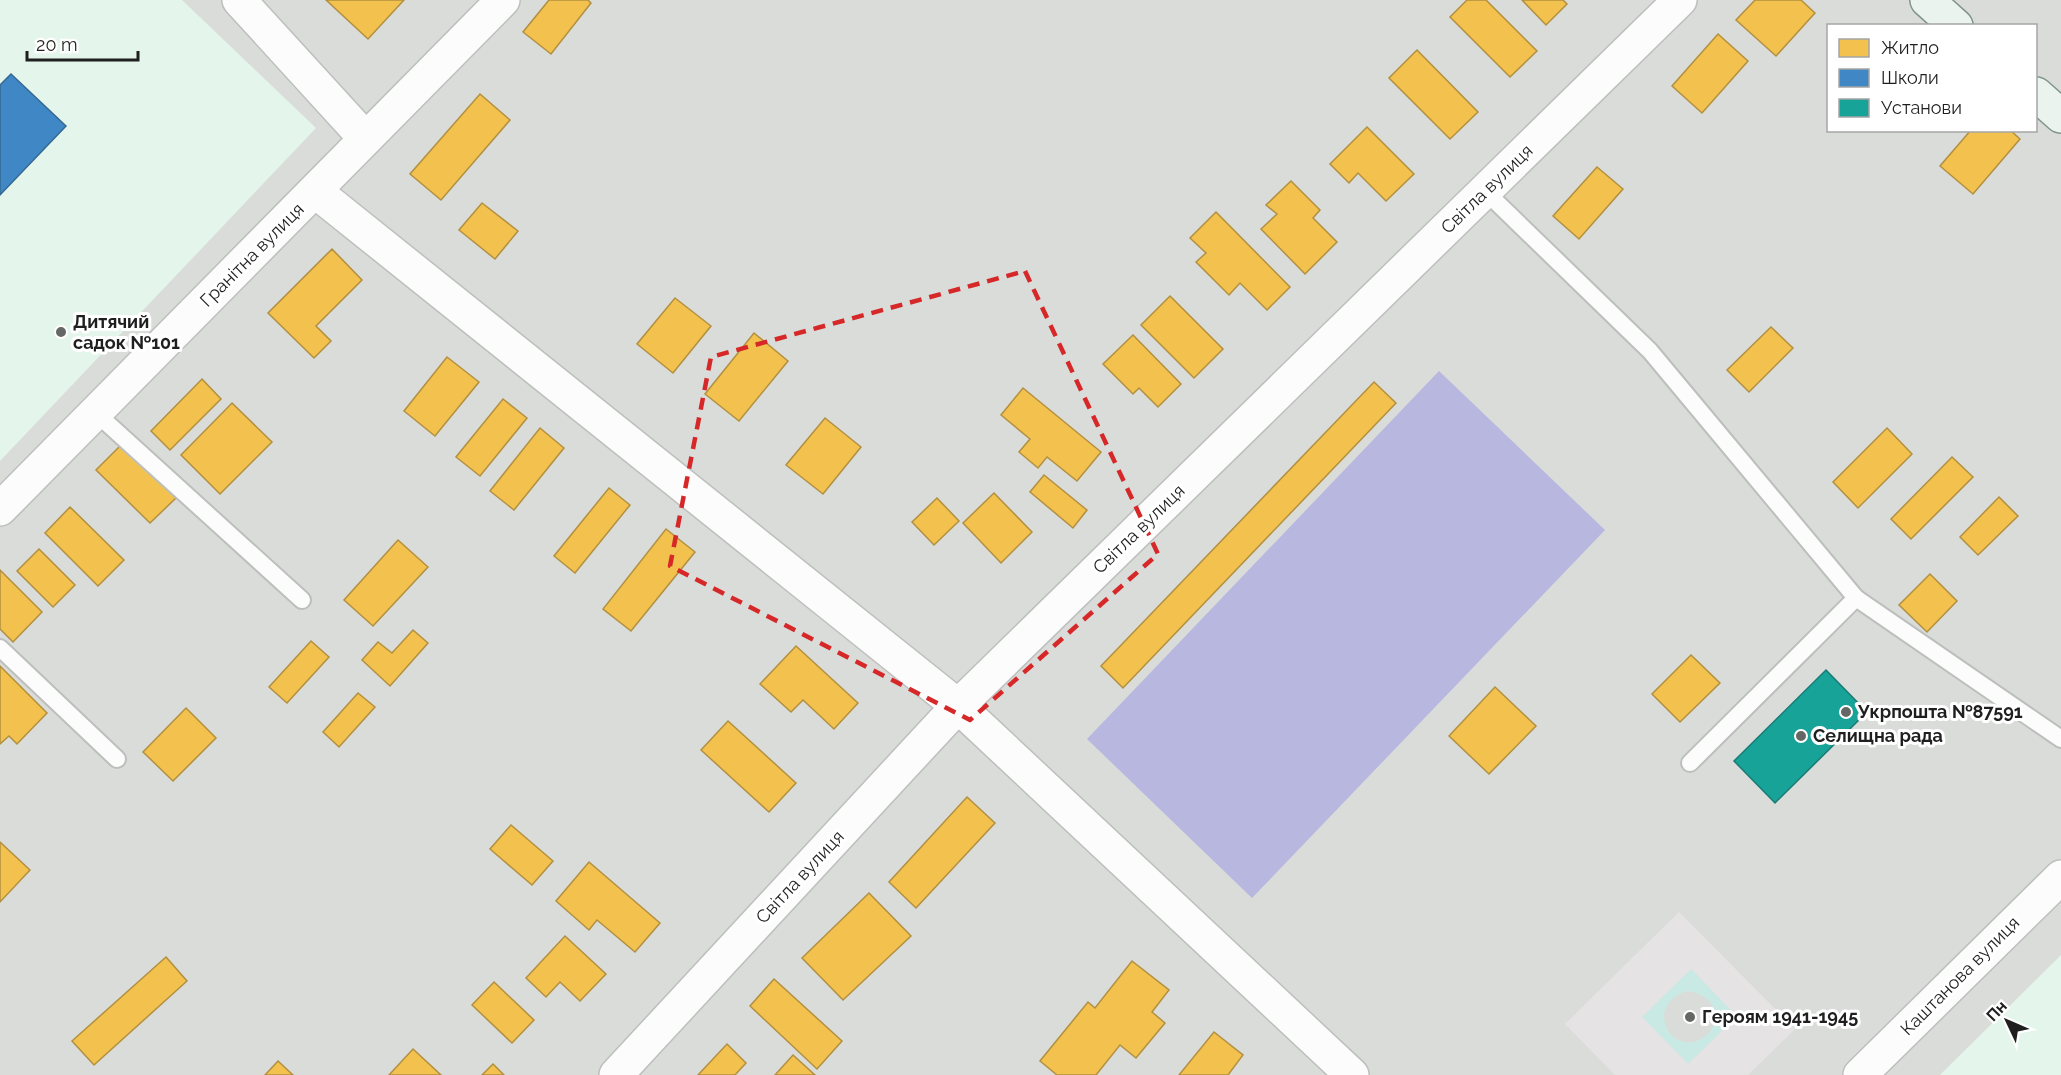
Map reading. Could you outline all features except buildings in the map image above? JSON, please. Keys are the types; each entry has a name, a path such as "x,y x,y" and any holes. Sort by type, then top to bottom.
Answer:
{"street":[{"name":"Гранітна вулиця","path":"0,509 503,0"},
{"name":"Світла вулиця","path":"616,1075 958,706 1680,0"},
{"path":"1927,0 1954,24"},
{"path":"253,5 365,138"},
{"path":"2037,95 2061,116"},
{"path":"315,191 958,706 1352,1075"},
{"name":"Каштанова вулиця","path":"1860,1075 2061,877"}],"lane":[{"path":"1485,191 1650,351 1856,598 2061,739"},
{"path":"96,413 302,600"},
{"path":"1690,763 1856,598"},
{"path":"0,648 117,759"}],"highlighted area":[{"path":"1025,271 1158,554 970,720 670,566 711,357"}],"shaded area":[{"path":"0,0 2061,0 2061,1075 0,1075"},
{"name":"Дитячий садок №101","path":"0,0 182,0 316,128 0,461"},
{"path":"1439,371 1605,530 1252,898 1087,739"},
{"path":"1679,912 1795,1029 1748,1075 1615,1075 1565,1024","holes":["1691,969 1737,1016 1688,1064 1642,1017"]},
{"path":"2061,955 2061,1075 1940,1075"},
{"path":"1691,969 1737,1016 1688,1064 1642,1017","holes":["1687,991 1694,992 1710,1002 1715,1012 1715,1019 1712,1029 1705,1037 1697,1041 1686,1042 1670,1033 1665,1025 1664,1015 1674,997"]}],"place":[{"name":"Дитячий садок №101","path":"61,332"},
{"name":"Укрпошта №87591","path":"1846,712"},
{"name":"Селищна рада","path":"1801,736"},
{"name":"Героям 1941-1945","path":"1690,1017"}]}
